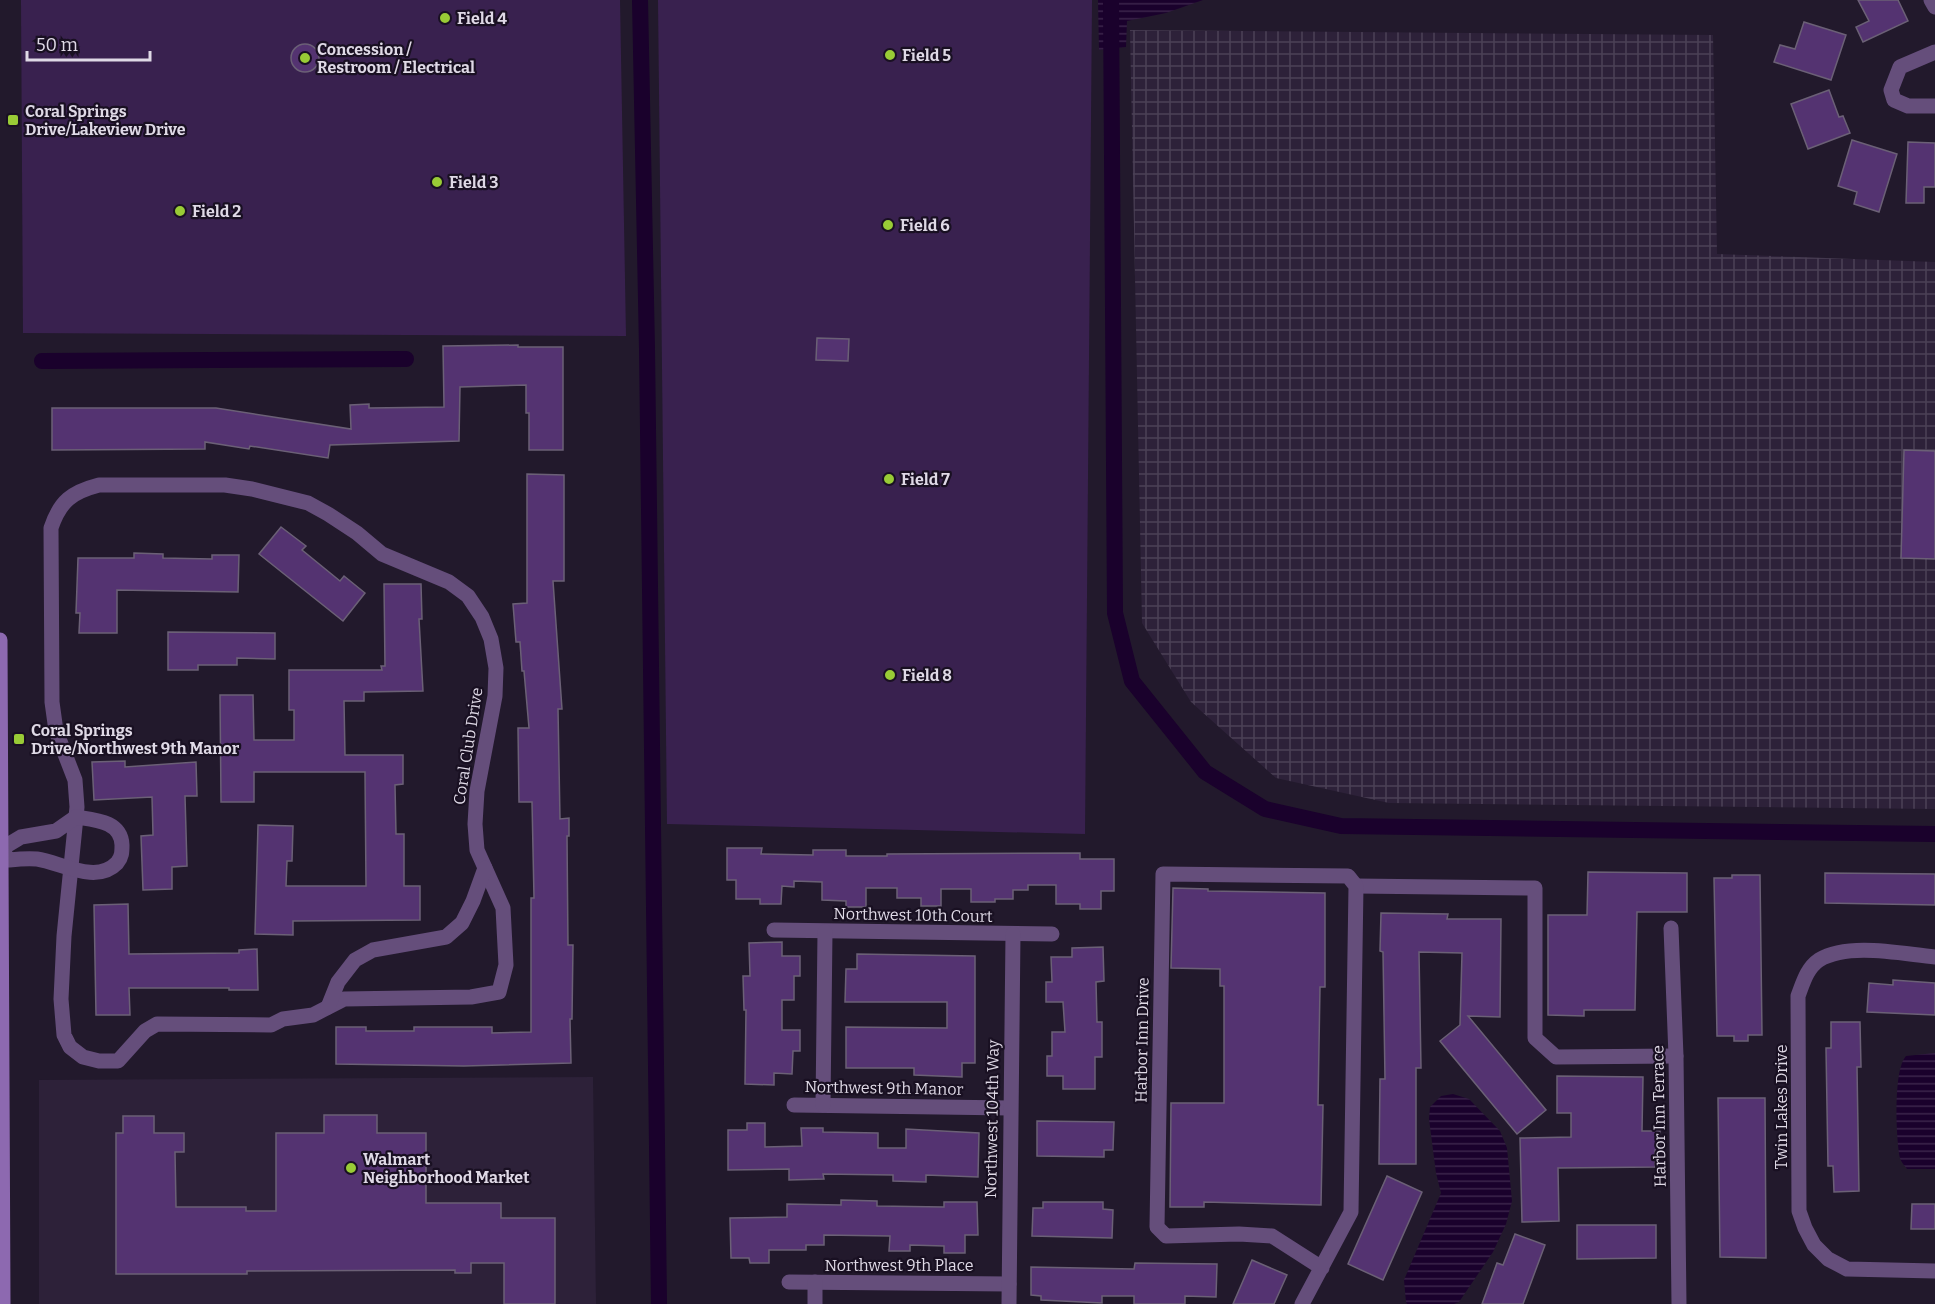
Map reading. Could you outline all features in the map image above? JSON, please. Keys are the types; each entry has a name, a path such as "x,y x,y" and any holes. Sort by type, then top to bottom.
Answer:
{"main road":[{"path":"0,640 3,1304"}],"street":[{"path":"1931,0 1935,7"},
{"path":"1935,52 1900,66 1891,90 1894,100 1908,106 1935,106"},
{"name":"Coral Club Drive","path":"99,485 225,485 252,489 308,503 357,533 382,554 449,582 468,596 482,617 491,639 496,668 495,696 477,791 477,850 485,868 503,908 506,965 499,992 471,997 344,999 313,1015 283,1020 271,1025 157,1024 145,1031 118,1061 83,1058 70,1047 64,1035 62,1008 64,936 76,817 75,780 56,731 52,702 51,528 56,513 80,490 99,485"},
{"path":"76,817 101,821 115,828 122,839 123,854 117,864 93,872 70,869 38,859 9,860 1,849 21,837 56,831 76,817"},
{"path":"328,1007 338,982 355,960 374,950 446,937 462,923 485,868"},
{"name":"Harbor Inn Drive","path":"1322,1268 1272,1236 1239,1234 1166,1236 1157,1227 1163,874 1348,876 1356,886 1535,888 1535,1038 1556,1057 1676,1056"},
{"path":"1302,1304 1351,1212 1356,886"},
{"name":"Harbor Inn Terrace","path":"1671,928 1676,1056 1679,1304"},
{"name":"Northwest 10th Court","path":"774,930 1052,934"},
{"path":"823,1105 825,932"},
{"name":"Northwest 104th Way","path":"1009,1304 1013,934"},
{"name":"Twin Lakes Drive","path":"1935,957 1861,950 1840,952 1819,960 1806,975 1798,996 1798,1008 1799,1211 1805,1228 1814,1245 1828,1259 1847,1269 1935,1271"},
{"name":"Northwest 9th Manor","path":"794,1105 1010,1108"},
{"name":"Northwest 9th Place","path":"789,1282 1009,1284"},
{"path":"815,1282 815,1304"}],"shaded area":[{"path":"21,0 620,0 626,336 23,333"},
{"path":"658,0 1092,0 1085,834 667,824"},
{"path":"1098,0 1203,0 1166,13 1127,21 1126,47 1099,50"},
{"path":"1130,30 1713,35 1717,254 1935,262 1935,809 1389,803 1276,778 1191,702 1142,623"},
{"path":"1935,1053 1935,1169 1907,1169 1900,1158 1897,1136 1899,1075 1906,1056"},
{"path":"593,1077 596,1304 39,1304 39,1080"},
{"path":"1453,1094 1469,1099 1500,1131 1507,1148 1512,1201 1506,1224 1493,1252 1459,1302 1454,1304 1407,1304 1404,1280 1441,1193 1429,1119 1430,1107 1441,1096"}],"building":[{"path":"1858,0 1898,0 1908,21 1863,42 1856,27 1869,21"},
{"path":"1804,22 1846,35 1831,80 1774,62 1780,45 1795,49"},
{"name":"Concession / Restroom / Electrical","path":"305,44 315,48 319,58 315,68 305,72 295,68 291,58 295,48"},
{"path":"1829,90 1839,117 1843,116 1850,133 1808,149 1791,104"},
{"path":"1852,140 1897,154 1879,212 1854,204 1857,192 1838,186"},
{"path":"1908,142 1935,143 1935,187 1924,187 1924,203 1906,203"},
{"path":"817,338 849,339 848,361 816,360"},
{"path":"518,345 518,347 563,347 563,450 529,450 526,385 460,387 459,441 330,445 328,458 250,446 249,449 205,442 205,449 52,450 52,408 216,408 351,429 350,405 369,404 369,408 444,407 443,346"},
{"path":"1904,450 1935,451 1935,559 1901,558"},
{"path":"527,474 564,475 564,581 553,581 562,709 558,709 560,819 569,818 569,836 567,836 568,945 573,945 571,1063 464,1066 336,1064 336,1027 366,1027 366,1031 414,1031 414,1027 492,1027 492,1033 531,1032 531,898 534,898 532,802 519,802 518,728 529,728 524,671 522,671 520,642 516,642 513,604 527,603"},
{"path":"281,527 306,546 302,550 340,581 344,576 365,593 343,621 259,554"},
{"path":"134,553 163,554 163,558 212,559 212,555 239,555 238,592 117,590 117,633 79,633 80,613 76,613 78,558 134,558"},
{"path":"384,584 421,584 422,619 419,619 423,691 364,692 364,701 344,701 345,755 403,755 403,784 395,785 396,834 404,834 404,886 420,886 420,920 293,921 293,935 255,934 258,825 293,826 292,861 287,861 286,886 366,886 365,772 254,772 254,802 221,802 220,695 253,695 254,740 294,740 294,710 289,710 289,670 382,670 381,666 385,666"},
{"path":"168,632 275,633 275,659 237,658 237,665 198,665 198,670 168,670"},
{"path":"125,761 125,767 196,762 197,796 185,796 187,866 172,867 172,889 143,890 141,836 153,835 152,797 94,800 92,762"},
{"path":"727,848 762,848 761,854 813,855 813,850 846,850 846,856 1080,853 1080,859 1114,859 1114,891 1101,891 1101,909 1080,909 1080,904 1056,904 1056,885 1028,885 1028,890 1013,890 1013,899 995,899 995,902 971,902 971,889 941,889 941,906 921,906 921,898 897,898 897,888 866,888 866,907 846,907 846,901 822,900 822,882 794,881 794,887 782,886 781,904 760,904 760,899 736,899 736,880 727,880"},
{"path":"1588,872 1687,873 1687,912 1637,912 1635,1010 1584,1010 1584,1016 1548,1015 1548,915 1587,915"},
{"path":"1825,873 1935,874 1935,905 1825,903"},
{"path":"1732,875 1760,875 1762,1035 1748,1035 1748,1041 1734,1041 1734,1036 1717,1036 1714,878 1732,878"},
{"path":"1173,888 1208,889 1208,891 1325,893 1325,987 1320,987 1318,1105 1323,1105 1321,1205 1204,1202 1204,1207 1170,1207 1171,1103 1224,1103 1224,986 1220,986 1220,969 1171,968"},
{"path":"128,904 129,954 239,953 239,950 257,949 258,990 129,988 130,1015 96,1015 94,905"},
{"path":"1381,913 1448,914 1447,919 1501,919 1500,1017 1468,1016 1546,1110 1517,1134 1440,1041 1460,1025 1462,953 1419,952 1421,1068 1416,1068 1416,1164 1379,1164 1380,1079 1385,1079 1383,952 1380,951"},
{"path":"782,942 782,956 800,956 800,976 794,976 794,1000 782,1000 782,1030 800,1030 800,1051 793,1051 792,1074 774,1073 774,1085 745,1084 746,1010 744,1010 743,976 750,976 749,943"},
{"path":"1103,947 1104,981 1096,982 1097,1022 1102,1022 1102,1057 1095,1057 1095,1089 1063,1089 1063,1076 1047,1076 1047,1056 1052,1056 1052,1032 1065,1032 1063,1002 1046,1002 1046,982 1052,982 1051,957 1072,957 1072,948"},
{"path":"857,954 975,956 975,1063 962,1063 962,1077 914,1075 914,1068 846,1068 846,1027 947,1028 947,1002 845,1002 846,969 857,969"},
{"path":"1893,980 1935,983 1935,1015 1867,1012 1869,983 1893,985"},
{"path":"1831,1022 1860,1022 1861,1067 1857,1067 1859,1191 1834,1192 1833,1166 1828,1166 1826,1048 1831,1048"},
{"path":"1557,1076 1643,1077 1642,1131 1660,1131 1660,1150 1655,1150 1655,1167 1558,1168 1559,1221 1522,1222 1520,1138 1571,1137 1571,1113 1557,1113"},
{"path":"1718,1098 1765,1098 1766,1258 1720,1257"},
{"path":"324,1115 377,1115 377,1133 426,1133 426,1203 501,1203 501,1218 555,1218 555,1304 504,1304 504,1263 471,1263 471,1273 455,1273 455,1270 116,1274 116,1133 123,1133 123,1116 154,1116 154,1133 184,1133 184,1152 175,1152 176,1207 246,1207 246,1211 276,1211 276,1133 324,1133"},
{"path":"1037,1121 1114,1122 1113,1150 1104,1150 1104,1157 1037,1156"},
{"path":"747,1123 765,1123 765,1147 802,1146 801,1128 823,1128 823,1132 878,1133 878,1148 906,1148 906,1129 979,1133 978,1177 926,1175 926,1182 893,1181 893,1175 823,1174 824,1179 789,1180 789,1169 728,1170 728,1130 747,1130"},
{"path":"1387,1176 1422,1192 1383,1280 1348,1264"},
{"path":"841,1200 877,1201 877,1206 944,1207 944,1202 977,1202 978,1235 965,1235 965,1253 944,1253 944,1246 910,1245 910,1251 889,1251 890,1236 824,1235 824,1245 806,1245 806,1250 769,1250 769,1263 750,1263 749,1258 731,1258 730,1218 787,1217 787,1204 841,1205"},
{"path":"1043,1202 1103,1202 1103,1209 1113,1210 1112,1238 1032,1236 1033,1208 1043,1208"},
{"path":"1912,1204 1935,1204 1935,1229 1911,1229"},
{"path":"1577,1225 1656,1225 1656,1258 1577,1259"},
{"path":"1515,1234 1545,1245 1523,1304 1482,1304 1497,1263 1503,1265"},
{"path":"1252,1260 1287,1275 1274,1304 1233,1304"},
{"path":"1135,1263 1217,1264 1216,1297 1185,1296 1185,1304 1134,1304 1134,1296 1102,1296 1102,1303 1041,1300 1041,1296 1031,1295 1031,1267 1134,1269"}],"waterway":[{"path":"640,0 647,349 659,1304"},
{"path":"1111,0 1115,613 1132,681 1205,772 1265,809 1341,826 1935,834"},
{"path":"42,361 406,359"}],"place":[{"name":"Field 4","path":"445,18"},
{"name":"Field 5","path":"890,55"},
{"name":"Concession / Restroom / Electrical","path":"305,58"},
{"name":"Coral Springs Drive/Lakeview Drive","path":"13,120"},
{"name":"Field 3","path":"437,182"},
{"name":"Field 2","path":"180,211"},
{"name":"Field 6","path":"888,225"},
{"name":"Field 7","path":"889,479"},
{"name":"Field 8","path":"890,675"},
{"name":"Coral Springs Drive/Northwest 9th Manor","path":"19,739"},
{"name":"Walmart Neighborhood Market","path":"351,1168"}]}
